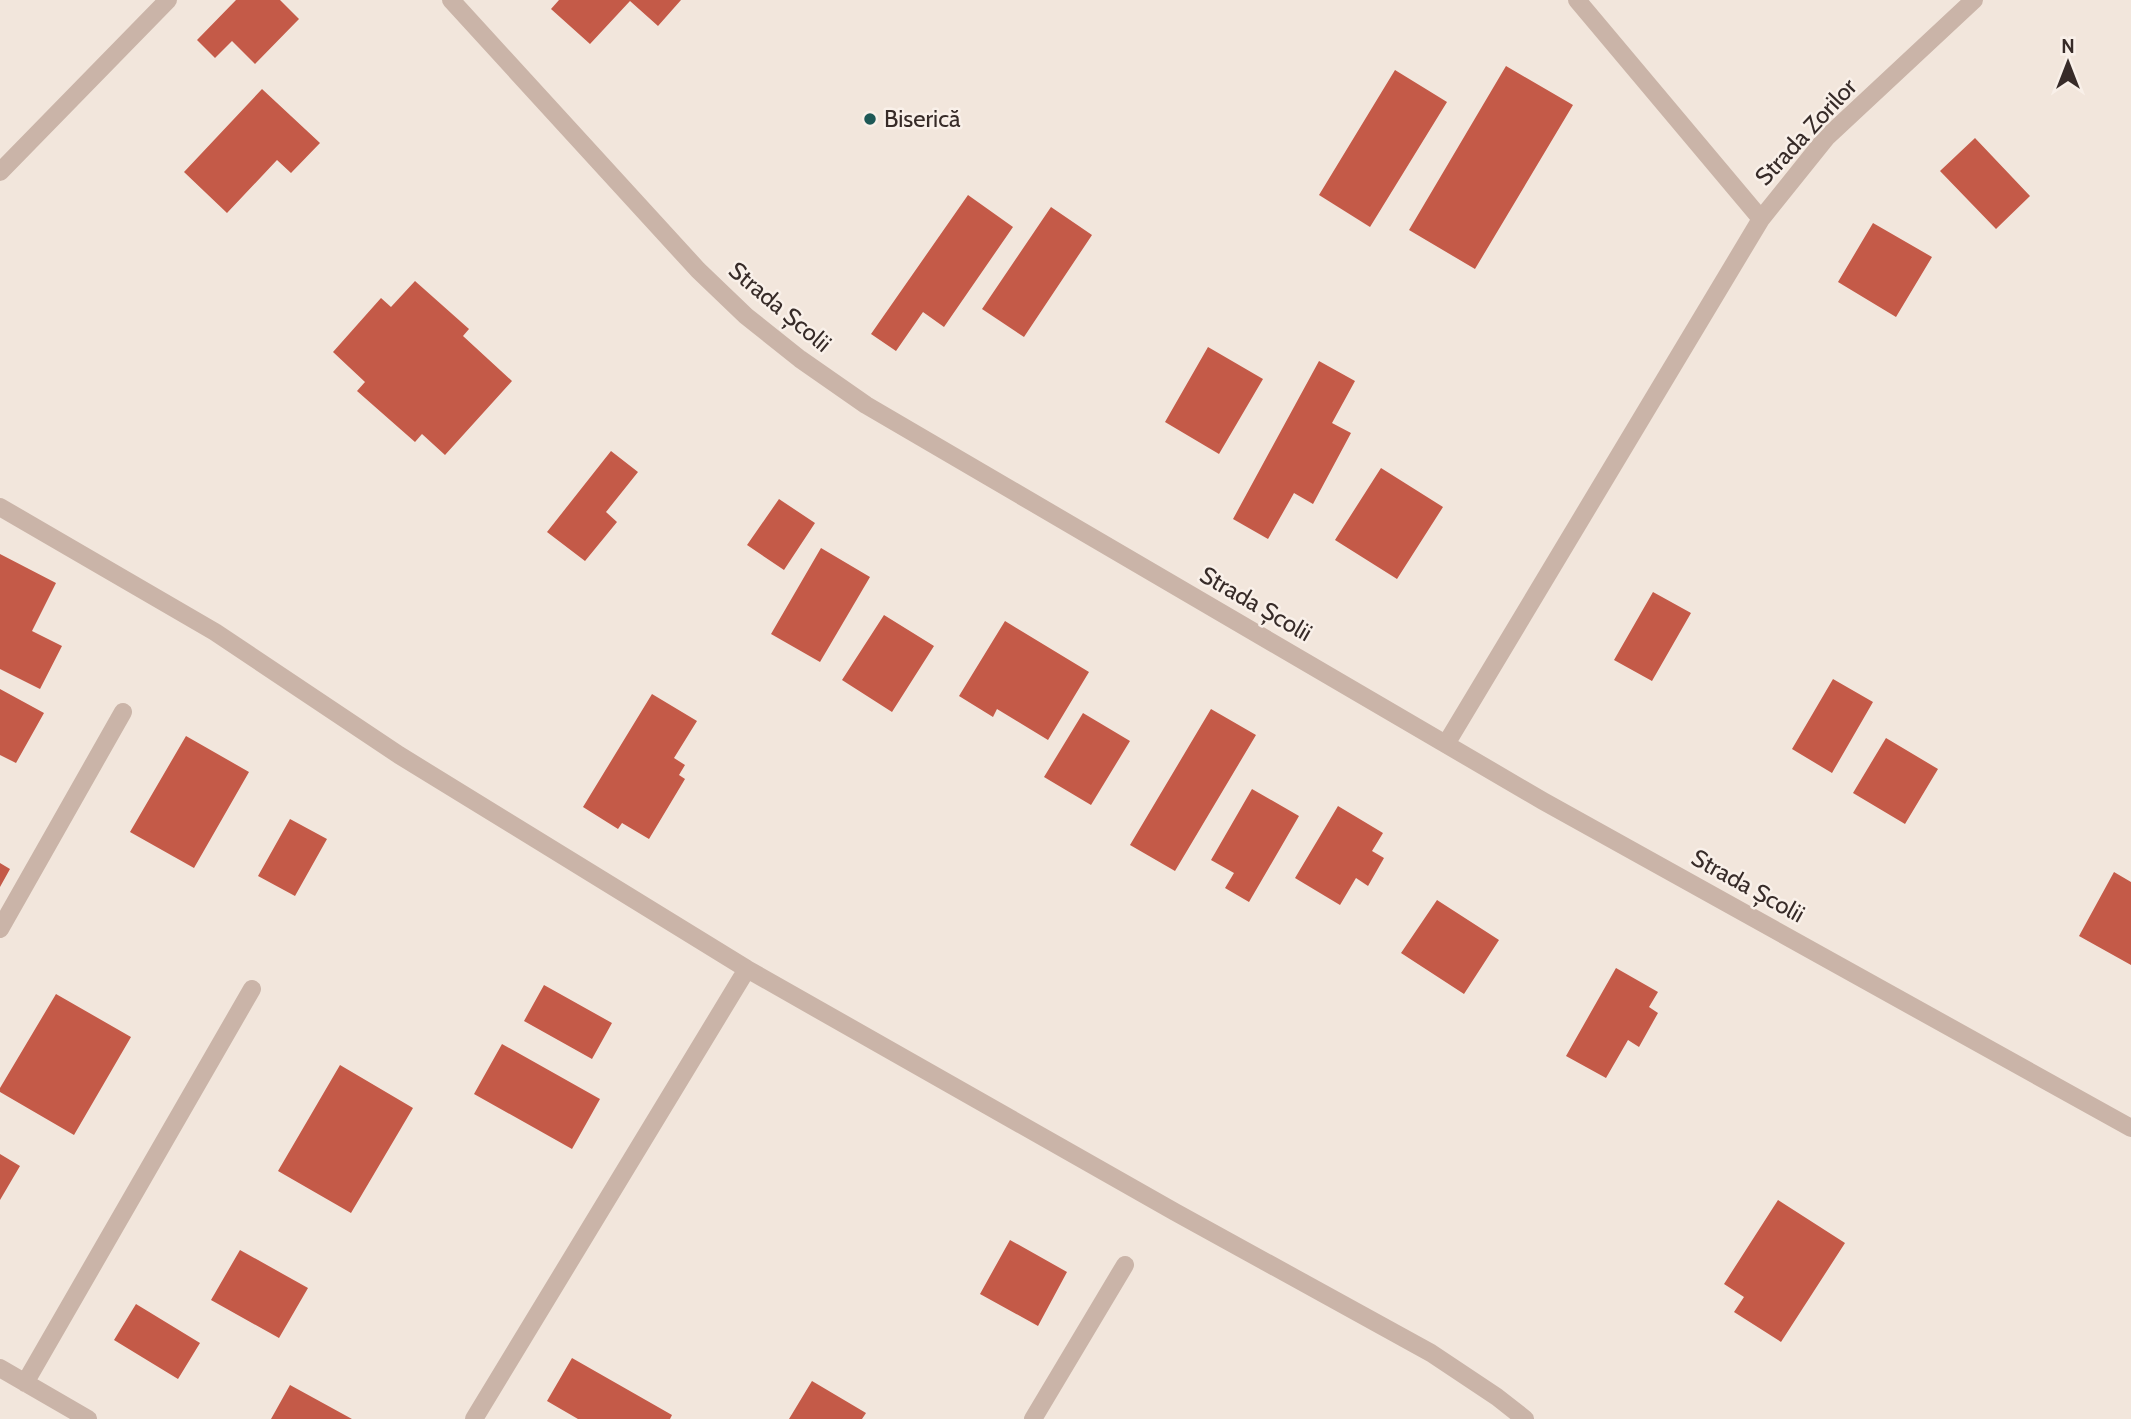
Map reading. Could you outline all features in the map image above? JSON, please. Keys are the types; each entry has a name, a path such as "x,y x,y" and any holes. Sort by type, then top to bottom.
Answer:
{"street":[{"path":"0,172 168,0"},
{"name":"Strada Școlii","path":"451,0 698,270 746,316 800,359 866,405 1543,801 2131,1128"},
{"name":"Strada Zorilor","path":"1577,0 1760,219 1826,138 1974,0"},
{"path":"1446,744 1760,219"},
{"path":"0,507 215,632 399,755 747,970 1431,1353 1525,1419"},
{"path":"0,929 123,712"},
{"path":"474,1419 747,970"},
{"path":"25,1383 252,989"},
{"path":"1033,1419 1125,1265"},
{"path":"0,1368 88,1419"}],"building":[{"path":"236,0 280,0 299,19 255,64 232,41 215,58 197,40"},
{"path":"559,0 681,0 658,26 630,1 590,44 551,9"},
{"path":"1506,66 1573,105 1475,269 1409,230"},
{"path":"1395,70 1447,102 1370,227 1319,195"},
{"path":"262,89 320,143 291,173 277,160 227,213 184,172"},
{"path":"1975,138 2030,196 1996,229 1940,171"},
{"path":"968,195 1013,227 944,327 923,312 896,351 871,334"},
{"path":"1051,207 1092,235 1024,337 982,309"},
{"path":"1873,223 1932,257 1896,317 1838,282"},
{"path":"415,281 469,329 463,336 512,381 445,455 422,434 415,442 357,391 365,382 333,352 381,298 391,307"},
{"path":"1208,347 1263,379 1219,454 1165,422"},
{"path":"1319,361 1355,381 1332,423 1351,433 1313,504 1294,493 1268,539 1233,519"},
{"path":"611,451 638,472 606,512 617,522 585,561 547,532"},
{"path":"1381,468 1443,507 1397,579 1335,540"},
{"path":"779,499 815,523 784,570 747,545"},
{"path":"821,548 870,577 820,662 771,634"},
{"path":"0,554 56,583 32,631 62,646 40,689 0,669"},
{"path":"1653,592 1691,613 1652,681 1614,660"},
{"path":"884,615 934,646 892,712 842,680"},
{"path":"1005,621 1089,672 1048,740 997,709 993,717 959,696"},
{"path":"1833,679 1873,702 1832,773 1792,749"},
{"path":"0,689 44,713 16,763 0,755"},
{"path":"652,694 697,721 674,758 685,765 679,775 685,779 649,839 622,823 618,829 583,807"},
{"path":"1211,709 1256,735 1175,871 1130,845"},
{"path":"1083,713 1130,741 1091,805 1044,777"},
{"path":"186,736 249,772 194,868 130,832"},
{"path":"1886,738 1938,769 1905,824 1853,793"},
{"path":"1252,789 1299,816 1249,902 1225,888 1234,873 1211,860"},
{"path":"1338,806 1383,833 1372,851 1384,858 1368,886 1356,878 1340,905 1295,878"},
{"path":"290,819 327,839 295,896 258,876"},
{"path":"0,863 10,869 0,887"},
{"path":"2114,872 2131,882 2131,965 2079,936"},
{"path":"1437,900 1499,940 1464,994 1401,953"},
{"path":"1616,968 1658,992 1649,1007 1658,1013 1639,1047 1628,1040 1606,1078 1566,1056"},
{"path":"544,985 612,1023 592,1059 524,1021"},
{"path":"56,994 131,1037 74,1135 0,1092"},
{"path":"502,1044 600,1099 572,1149 474,1094"},
{"path":"340,1065 413,1108 351,1213 278,1171"},
{"path":"0,1154 20,1166 0,1200"},
{"path":"1778,1200 1845,1243 1781,1342 1734,1312 1744,1297 1724,1284"},
{"path":"1010,1240 1067,1272 1038,1326 980,1294"},
{"path":"240,1250 308,1288 279,1338 211,1300"},
{"path":"136,1304 200,1343 178,1379 114,1340"},
{"path":"572,1358 672,1415 670,1419 578,1419 547,1401"},
{"path":"812,1381 866,1413 862,1419 789,1419"},
{"path":"290,1385 352,1419 271,1419"}],"place":[{"name":"Biserică","path":"870,119"}]}
